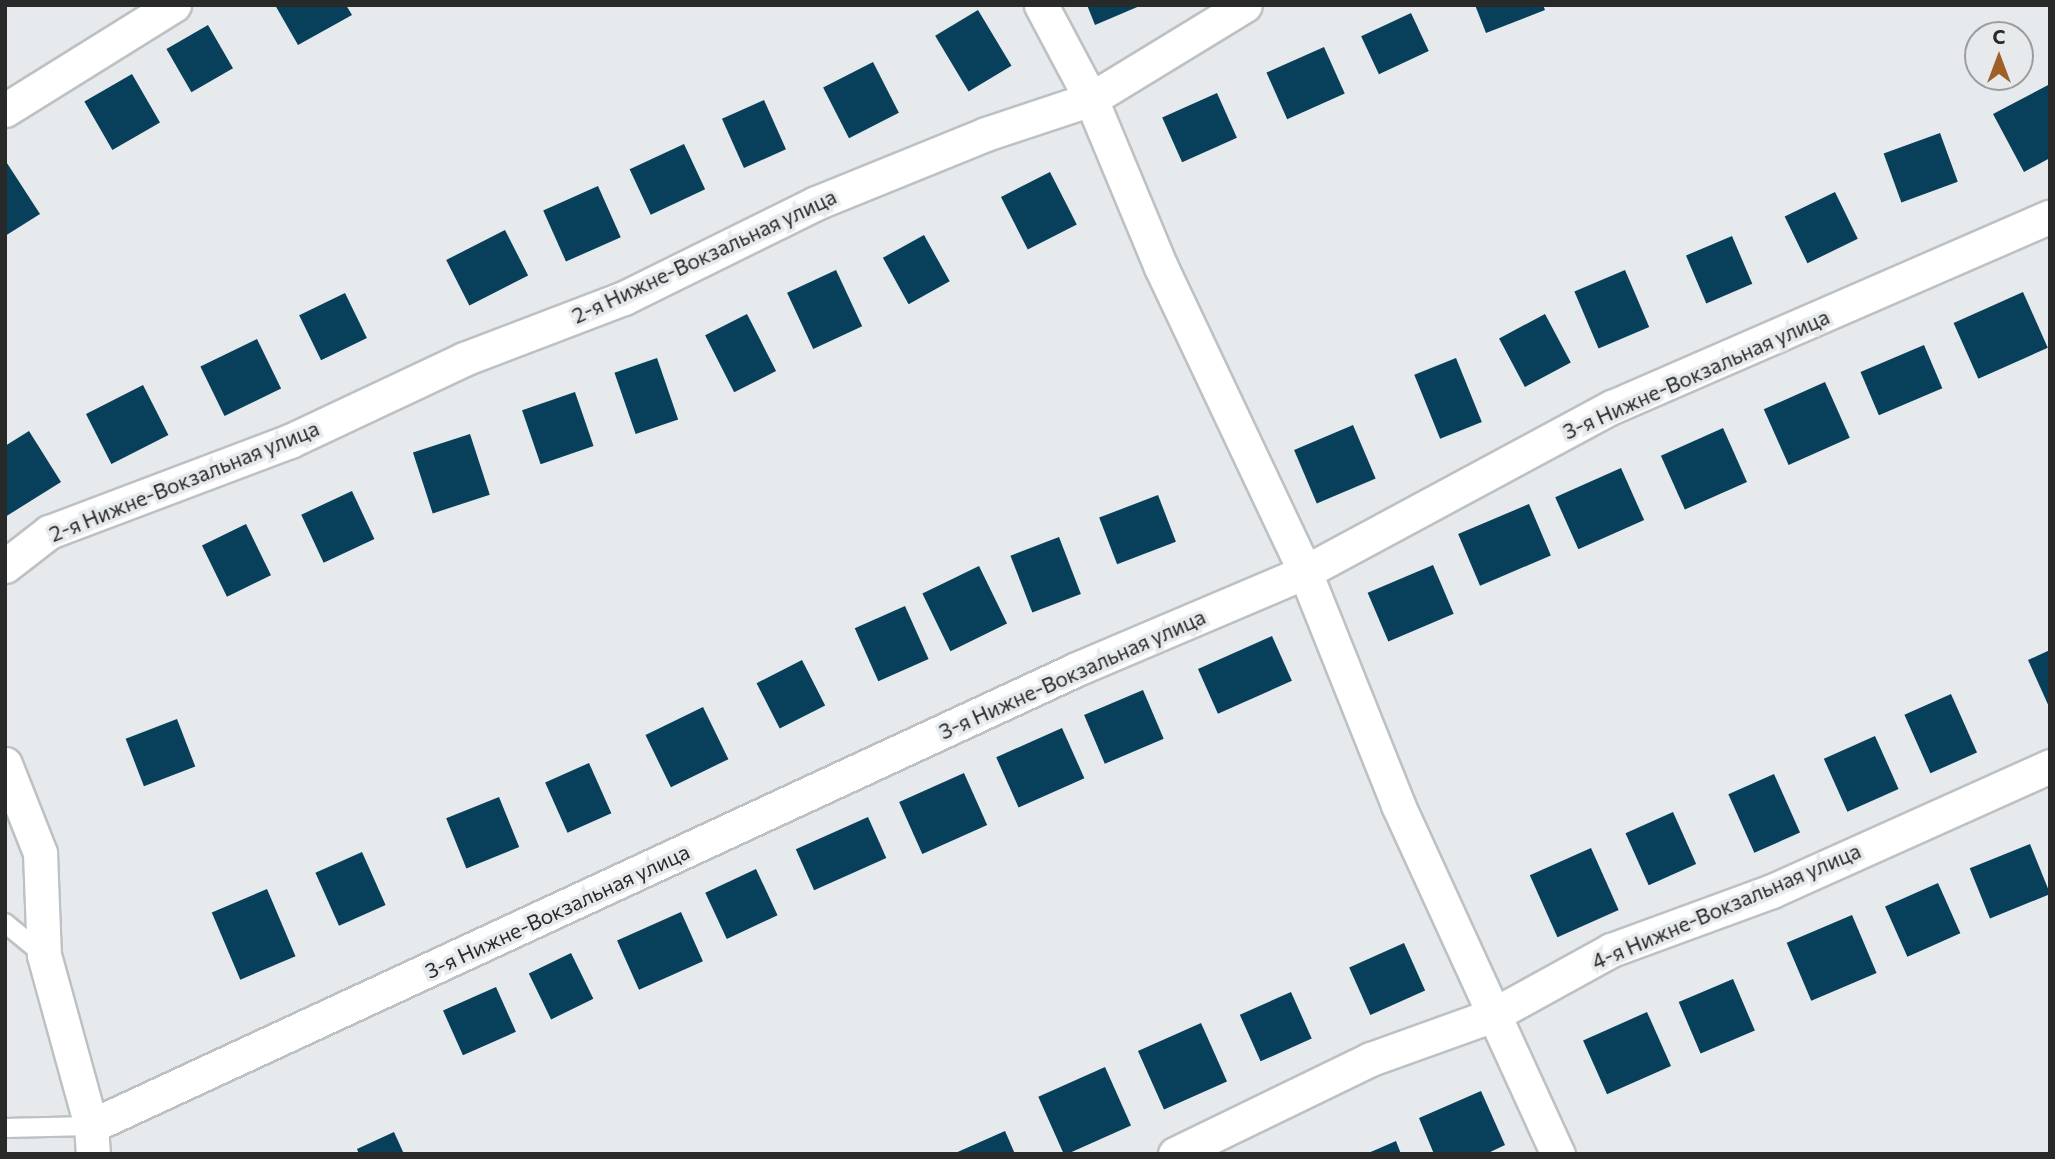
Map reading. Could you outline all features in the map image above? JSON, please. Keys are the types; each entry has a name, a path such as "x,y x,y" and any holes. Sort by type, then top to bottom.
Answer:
{"street":[{"path":"5,110 174,5"},
{"path":"1041,5 1091,99 1161,268 1304,572 1398,805 1558,1154"},
{"name":"2-я Нижне-Вокзальная улица","path":"5,566 50,533 290,441 464,359 624,298 816,203 986,134 1091,99 1245,5"},
{"name":"3-я Нижне-Вокзальная улица","path":"92,1140 1079,668 1304,572 1612,407 2050,218"},
{"path":"5,765 40,853 44,955 92,1140"},
{"name":"4-я Нижне-Вокзальная улица","path":"1175,1154 1371,1059 1493,1015 1611,950 1772,891 2050,766"}],"lane":[{"path":"5,923 44,955"},
{"path":"5,1128 92,1140"}],"building":[{"path":"275,5 346,5 352,15 298,45"},
{"path":"1087,5 1142,5 1095,25"},
{"path":"1475,5 1543,5 1545,10 1486,33"},
{"path":"978,10 1011,66 969,91 935,36"},
{"path":"1411,13 1429,51 1379,74 1361,36"},
{"path":"208,25 233,68 191,92 166,49"},
{"path":"1324,47 1345,94 1287,119 1266,73"},
{"path":"873,62 899,113 849,138 823,87"},
{"path":"132,74 160,122 112,150 84,102"},
{"path":"2050,84 2050,158 2024,172 1993,114"},
{"path":"1217,93 1237,138 1182,162 1162,117"},
{"path":"764,100 786,149 744,168 722,119"},
{"path":"1940,133 1958,182 1901,202 1884,154"},
{"path":"684,144 705,189 651,215 630,169"},
{"path":"5,160 40,214 5,236"},
{"path":"1050,172 1077,225 1028,250 1001,197"},
{"path":"598,186 621,237 566,262 543,210"},
{"path":"1835,192 1858,239 1807,263 1785,217"},
{"path":"505,230 528,275 469,305 446,260"},
{"path":"924,235 950,281 909,304 883,258"},
{"path":"1732,236 1752,284 1706,303 1686,256"},
{"path":"836,270 862,326 813,349 787,293"},
{"path":"1625,270 1649,327 1599,349 1574,291"},
{"path":"2023,292 2048,348 1978,379 1954,323"},
{"path":"345,293 367,338 321,360 299,315"},
{"path":"747,314 776,371 734,392 705,335"},
{"path":"1545,314 1571,363 1525,387 1499,338"},
{"path":"257,339 281,388 224,416 200,367"},
{"path":"1924,345 1942,388 1879,415 1860,372"},
{"path":"657,358 678,419 636,434 614,373"},
{"path":"1456,358 1482,422 1440,439 1414,375"},
{"path":"1825,382 1850,438 1789,465 1764,409"},
{"path":"143,385 168,435 111,464 86,414"},
{"path":"575,392 594,446 541,464 522,410"},
{"path":"1353,425 1376,478 1317,503 1294,450"},
{"path":"1723,428 1747,482 1685,510 1661,456"},
{"path":"29,431 61,482 5,517 5,446"},
{"path":"470,434 490,495 433,513 413,453"},
{"path":"1621,468 1644,520 1578,549 1555,497"},
{"path":"352,491 374,539 324,563 301,515"},
{"path":"1158,495 1176,542 1117,564 1099,518"},
{"path":"1529,504 1551,556 1480,586 1458,534"},
{"path":"246,524 271,575 227,597 202,545"},
{"path":"1059,537 1081,594 1032,613 1010,556"},
{"path":"1433,565 1454,614 1388,642 1368,593"},
{"path":"979,566 1007,624 950,651 922,594"},
{"path":"905,606 929,659 878,681 855,628"},
{"path":"1272,636 1292,681 1218,714 1198,669"},
{"path":"2050,650 2050,709 2028,660"},
{"path":"802,660 825,705 780,729 757,683"},
{"path":"1143,690 1164,739 1105,764 1084,715"},
{"path":"1951,694 1977,752 1930,773 1904,715"},
{"path":"703,707 728,759 671,787 645,735"},
{"path":"177,719 195,767 144,786 126,739"},
{"path":"1062,728 1084,778 1019,808 996,757"},
{"path":"1875,736 1899,789 1847,812 1824,759"},
{"path":"589,763 611,813 568,833 545,783"},
{"path":"964,773 987,825 922,854 899,802"},
{"path":"1774,774 1800,832 1754,853 1728,794"},
{"path":"499,797 519,847 466,868 446,818"},
{"path":"1673,812 1696,864 1649,885 1625,833"},
{"path":"868,817 886,858 814,890 796,849"},
{"path":"2030,844 2050,894 1990,918 1970,868"},
{"path":"1591,848 1619,910 1557,937 1530,875"},
{"path":"362,852 386,905 339,926 315,873"},
{"path":"756,869 778,915 727,939 705,893"},
{"path":"1938,883 1960,933 1907,957 1885,907"},
{"path":"267,889 296,956 240,980 212,912"},
{"path":"681,912 703,961 639,990 617,940"},
{"path":"1852,915 1877,973 1811,1001 1787,943"},
{"path":"1404,943 1425,991 1370,1015 1349,967"},
{"path":"571,953 593,999 551,1019 529,974"},
{"path":"1733,979 1755,1031 1701,1054 1679,1002"},
{"path":"496,987 516,1032 463,1055 443,1011"},
{"path":"1291,992 1312,1039 1261,1061 1240,1015"},
{"path":"1647,1012 1671,1066 1607,1094 1583,1040"},
{"path":"1201,1023 1227,1081 1164,1110 1138,1051"},
{"path":"1105,1067 1131,1125 1064,1154 1038,1097"},
{"path":"1481,1091 1505,1145 1486,1154 1434,1154 1419,1118"},
{"path":"1005,1131 1015,1154 953,1154"},
{"path":"394,1132 404,1154 359,1154 357,1149"},
{"path":"1396,1141 1401,1154 1366,1154"}]}
